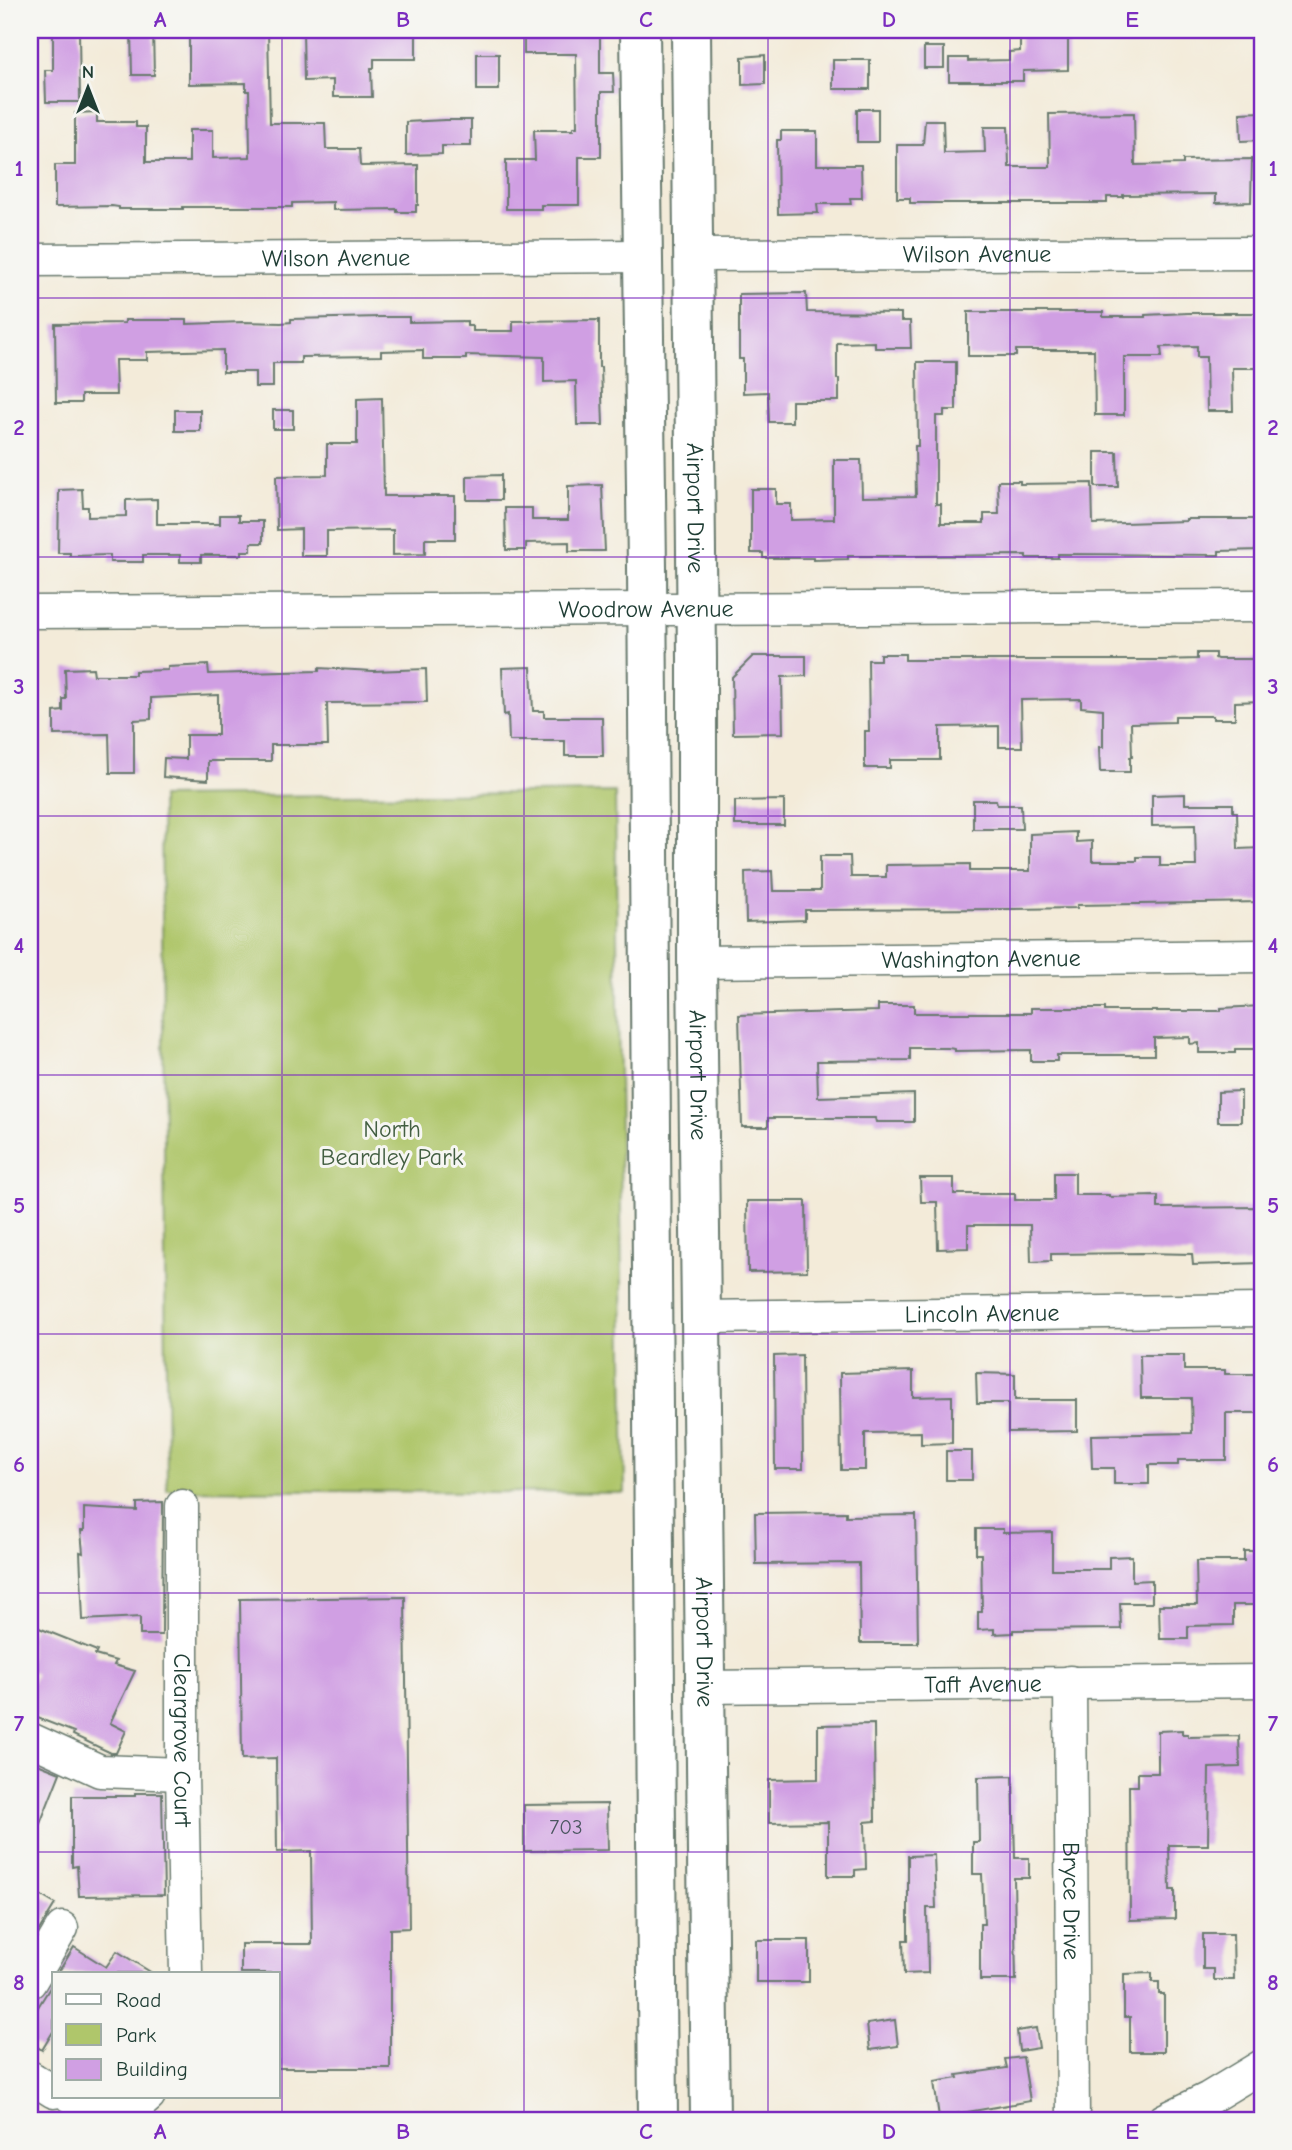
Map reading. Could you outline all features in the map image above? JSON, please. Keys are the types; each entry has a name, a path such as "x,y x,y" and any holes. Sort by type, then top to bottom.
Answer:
{"main road":[{"name":"Airport Drive","path":"640,30 658,2120"},
{"name":"Airport Drive","path":"691,30 697,962 710,2120"}],"street":[{"name":"Wilson Avenue","path":"692,255 1262,253"},
{"name":"Wilson Avenue","path":"30,260 643,256"},
{"name":"Woodrow Avenue","path":"30,612 1262,606"},
{"name":"Washington Avenue","path":"697,962 1262,956"},
{"name":"Lincoln Avenue","path":"702,1317 1262,1310"},
{"name":"Cleargrove Court","path":"181,1506 181,1774 187,1972"},
{"name":"Taft Avenue","path":"705,1687 1262,1681"},
{"name":"Bryce Drive","path":"1070,1682 1073,2120"},
{"path":"30,1739 100,1771 181,1774"},
{"path":"30,1982 62,1928"},
{"path":"1164,2120 1209,2098 1262,2066"},
{"path":"30,2077 52,2091"},
{"path":"120,2098 145,2099"}],"green space":[{"name":"North Beardley Park","path":"615,792 625,1493 167,1490 161,797"}],"building":[{"path":"53,30 79,30 80,102 46,102 45,70 53,70"},
{"path":"131,30 153,30 154,75 132,75"},
{"path":"189,30 268,30 270,123 325,123 326,149 359,149 361,166 418,165 416,212 397,212 397,209 333,210 333,202 292,203 292,207 183,209 55,207 55,165 75,165 75,113 97,112 97,122 136,122 136,127 146,127 146,162 189,162 189,130 213,130 213,158 250,157 249,91 246,91 246,83 189,84"},
{"path":"303,30 416,30 416,59 374,59 374,68 371,68 372,97 333,97 333,80 304,81"},
{"path":"524,30 600,30 600,73 613,73 614,92 601,92 601,157 579,157 579,205 506,209 506,160 535,160 534,130 573,130 573,127 577,127 576,54 524,54"},
{"path":"1020,30 1068,30 1068,70 1023,71 1023,81 949,81 949,58 968,58 968,61 1009,60 1009,52 1020,51"},
{"path":"924,47 944,47 944,68 924,68"},
{"path":"477,54 499,54 499,90 477,90"},
{"path":"765,55 765,84 742,85 742,57"},
{"path":"833,60 870,60 870,89 833,89"},
{"path":"857,109 878,109 878,142 857,142"},
{"path":"1262,112 1262,140 1241,141 1240,113"},
{"path":"1134,113 1135,165 1183,164 1183,160 1252,159 1251,202 1216,203 1216,194 1123,195 1107,197 1107,203 910,203 910,198 897,198 897,145 923,145 925,120 943,120 944,153 985,152 984,127 1008,127 1009,167 1050,167 1049,114"},
{"path":"471,120 471,146 442,146 442,154 406,155 406,122"},
{"path":"781,131 817,131 817,165 861,165 862,198 850,198 851,204 817,204 818,213 778,214 777,140 781,140"},
{"path":"806,293 807,312 901,313 901,321 910,321 911,348 875,348 875,342 837,343 839,401 792,401 792,422 769,422 768,392 743,393 743,359 739,359 739,294"},
{"path":"968,312 1103,312 1103,317 1262,313 1262,368 1232,368 1233,411 1207,411 1206,357 1197,357 1197,346 1161,347 1162,357 1124,357 1124,415 1095,415 1094,350 1016,350 1016,356 968,356"},
{"path":"409,317 409,322 467,321 467,326 473,326 473,331 513,331 513,321 599,320 603,425 577,425 576,381 544,382 544,357 466,355 466,359 423,359 423,350 381,351 381,356 301,357 301,363 273,363 273,387 255,387 255,372 223,372 223,350 147,352 147,360 115,360 116,395 81,395 81,403 56,403 55,324 125,323 125,320 187,320 187,324 281,323 291,322 291,319"},
{"path":"917,362 956,362 956,410 944,410 944,416 936,416 936,504 941,504 941,523 984,523 984,514 999,514 998,481 1020,481 1020,484 1092,483 1093,524 1186,519 1262,519 1262,550 1219,551 1219,555 1058,554 1058,558 1026,558 1026,555 848,556 848,559 813,560 763,558 763,553 751,553 751,489 776,489 776,504 791,504 791,520 834,519 834,460 861,460 862,497 916,496"},
{"path":"382,398 384,496 455,496 455,539 425,539 425,554 393,555 393,530 327,531 327,556 301,556 301,529 277,530 276,476 327,475 327,444 357,444 357,399"},
{"path":"175,410 200,410 200,431 175,431"},
{"path":"273,410 293,410 293,429 273,429"},
{"path":"1095,452 1117,452 1118,487 1095,487"},
{"path":"501,475 501,500 467,500 467,476"},
{"path":"602,485 605,551 569,551 569,542 526,543 526,550 506,550 505,508 532,508 532,520 568,520 568,486"},
{"path":"82,489 83,507 88,507 88,517 126,516 126,500 157,499 157,524 220,524 220,515 239,515 239,521 263,521 263,543 251,543 251,551 242,551 242,555 201,555 201,562 180,562 180,555 143,555 143,562 110,562 110,555 70,556 70,553 58,553 59,490"},
{"path":"1197,653 1215,653 1217,659 1262,659 1262,701 1235,702 1235,719 1175,716 1175,722 1131,723 1130,772 1100,772 1099,747 1103,747 1103,709 1081,707 1081,699 1021,700 1022,747 999,747 999,726 940,727 940,760 890,760 890,768 865,768 865,731 869,731 868,660 880,660 880,654 905,654 905,660 1161,660 1197,659"},
{"path":"753,656 806,656 806,676 782,677 783,733 733,734 732,677"},
{"path":"208,665 209,674 319,671 319,668 373,671 426,669 427,702 327,703 328,745 271,745 271,761 208,761 208,780 163,777 164,758 186,759 186,735 218,735 218,695 151,698 151,719 134,720 134,773 110,773 109,734 54,735 54,712 63,711 63,699 66,699 65,669 93,668 94,675 135,675 135,671"},
{"path":"531,667 533,711 544,711 544,717 602,717 603,756 565,756 565,741 509,741 508,714 504,715 502,668"},
{"path":"1185,794 1185,804 1233,804 1233,812 1237,812 1238,849 1262,848 1262,902 1077,905 1077,908 805,910 805,920 746,922 745,872 772,871 773,891 820,891 820,856 850,856 851,877 886,877 886,865 970,864 970,871 1030,871 1030,834 1076,832 1076,842 1092,841 1092,861 1137,861 1137,857 1160,857 1160,866 1196,866 1195,825 1152,826 1152,795"},
{"path":"784,800 784,825 735,825 735,801"},
{"path":"973,800 996,800 997,805 1021,805 1022,829 973,829"},
{"path":"878,1005 914,1005 914,1013 1031,1013 1031,1008 1221,1011 1221,1008 1262,1006 1262,1049 1235,1049 1235,1053 1199,1053 1199,1043 1190,1044 1190,1037 1154,1038 1154,1055 1057,1055 1057,1061 1031,1061 1031,1050 955,1051 948,1048 910,1048 910,1060 817,1061 818,1097 914,1094 914,1122 876,1122 875,1118 768,1118 768,1127 742,1127 739,1015 878,1011"},
{"path":"1241,1091 1241,1122 1218,1122 1218,1092"},
{"path":"1054,1173 1075,1173 1075,1195 1158,1196 1158,1208 1262,1207 1262,1263 1193,1265 1192,1254 1142,1253 1051,1254 1051,1261 1031,1262 1030,1225 968,1225 968,1248 938,1249 937,1202 921,1202 920,1178 954,1178 954,1194 1015,1194 1015,1200 1054,1200"},
{"path":"747,1201 806,1201 807,1271 748,1272"},
{"path":"802,1355 803,1469 775,1469 774,1356"},
{"path":"1140,1355 1184,1355 1184,1370 1262,1374 1262,1413 1226,1413 1226,1460 1178,1460 1178,1465 1149,1465 1149,1484 1114,1484 1114,1468 1092,1468 1091,1435 1192,1433 1191,1398 1141,1398"},
{"path":"913,1371 913,1397 952,1396 952,1443 921,1444 921,1432 865,1433 865,1470 841,1470 840,1373"},
{"path":"976,1373 1015,1374 1015,1400 1077,1400 1077,1431 1008,1432 1008,1403 977,1403"},
{"path":"946,1451 972,1451 972,1480 946,1480"},
{"path":"163,1502 162,1635 140,1635 140,1617 83,1620 80,1552 83,1553 81,1531 84,1531 84,1508 137,1511 137,1503"},
{"path":"846,1512 846,1516 916,1515 918,1643 860,1643 859,1563 756,1564 755,1513"},
{"path":"976,1529 1003,1529 1003,1533 1052,1532 1052,1569 1109,1569 1109,1557 1132,1556 1132,1581 1152,1580 1152,1603 1120,1603 1121,1629 1013,1630 1013,1633 994,1634 994,1629 978,1630 978,1612 982,1612 981,1554 976,1554"},
{"path":"1244,1551 1262,1551 1262,1605 1233,1605 1233,1625 1188,1626 1188,1639 1160,1639 1159,1605 1197,1605 1196,1561 1244,1561"},
{"path":"405,1597 409,1928 390,1929 390,2068 280,2068 280,1972 241,1972 241,1944 312,1944 311,1851 277,1852 276,1758 242,1759 240,1599"},
{"path":"34,1626 97,1651 95,1655 116,1661 114,1665 135,1671 110,1723 126,1731 116,1753 73,1735 74,1732 30,1715 30,1689 36,1674 30,1671 30,1637"},
{"path":"874,1724 875,1821 865,1822 866,1869 855,1870 855,1876 828,1876 828,1822 769,1823 769,1780 818,1779 818,1725"},
{"path":"1182,1730 1182,1734 1188,1734 1188,1737 1239,1736 1240,1767 1209,1768 1208,1845 1169,1845 1170,1890 1175,1890 1175,1919 1130,1920 1129,1786 1138,1786 1138,1773 1158,1773 1158,1731"},
{"path":"30,1761 60,1773 30,1849"},
{"path":"1013,1776 1015,1858 1029,1858 1029,1878 1014,1878 1016,1980 980,1980 980,1924 984,1924 982,1874 973,1874 973,1842 979,1842 978,1777"},
{"path":"135,1793 162,1793 164,1895 79,1896 77,1866 72,1867 72,1796 135,1796"},
{"path":"607,1804 608,1850 524,1851 524,1805"},
{"path":"934,1855 936,1908 927,1908 928,1973 904,1974 903,1940 908,1940 908,1856"},
{"path":"30,1889 55,1904 30,1945"},
{"path":"1203,1934 1233,1934 1234,1980 1214,1980 1214,1969 1203,1969"},
{"path":"756,1940 809,1940 809,1982 756,1982"},
{"path":"74,1947 106,1967 117,1951 150,1972 59,1972"},
{"path":"1152,1973 1152,1982 1159,1982 1159,1994 1164,1994 1164,2052 1130,2052 1130,2017 1124,2017 1124,1974"},
{"path":"52,1984 52,2033 42,2050 30,2042 30,2020"},
{"path":"895,2020 898,2046 870,2050 867,2024"},
{"path":"1036,2028 1039,2048 1019,2051 1017,2031"},
{"path":"1023,2057 1030,2101 939,2117 934,2082 958,2078 957,2075 1007,2068 1005,2059"}]}
